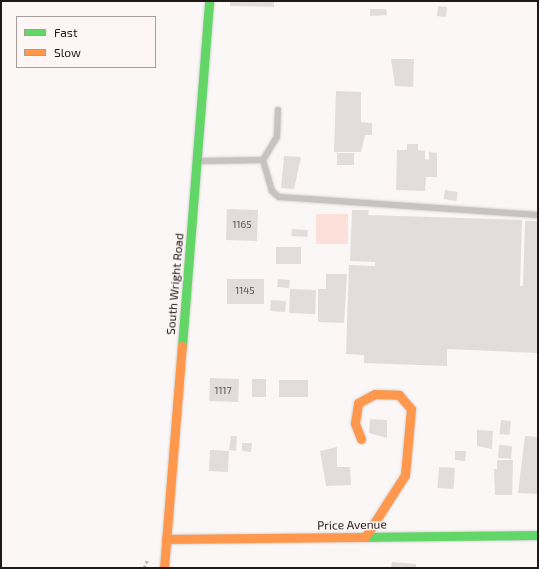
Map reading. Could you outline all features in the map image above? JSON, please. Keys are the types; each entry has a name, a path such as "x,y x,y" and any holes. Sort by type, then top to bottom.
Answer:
{"street":[{"name":"South Wright Road","path":"164,568 209,1"},
{"path":"361,439 355,423 358,403 375,394 399,396 411,409 405,475 365,536"},
{"name":"Price Avenue","path":"166,539 538,535"}],"lane":[{"path":"278,110 277,137 263,160 272,191 278,197 538,215"},
{"path":"197,161 263,160"}],"shaded area":[{"path":"316,214 348,214 348,244 316,244"}],"building":[{"path":"230,1 274,1 274,7 230,6"},
{"path":"438,6 447,7 446,17 437,16"},
{"path":"370,9 386,9 387,15 370,16"},
{"path":"391,59 414,59 413,87 395,86"},
{"path":"336,91 361,92 361,122 372,123 372,135 365,135 361,152 334,152"},
{"path":"407,144 418,144 418,150 425,151 425,159 429,160 429,152 437,153 437,177 426,177 425,191 396,190 397,150 407,150"},
{"path":"337,153 354,153 354,165 337,165"},
{"path":"284,156 301,157 294,189 281,188"},
{"path":"445,190 458,192 456,201 444,199"},
{"path":"227,209 258,210 257,241 226,240"},
{"path":"352,210 369,210 368,215 522,220 520,286 523,286 525,221 538,221 538,353 447,349 447,366 364,363 364,355 346,354 349,265 375,266 375,262 350,261"},
{"path":"292,229 308,230 307,237 292,236"},
{"path":"276,247 301,247 301,264 276,264"},
{"path":"326,274 347,274 344,323 318,322 318,289 326,289"},
{"path":"227,279 264,279 264,304 227,304"},
{"path":"278,279 290,280 289,288 277,287"},
{"path":"290,289 316,290 315,314 289,313"},
{"path":"271,300 286,301 285,312 270,311"},
{"path":"210,378 239,379 238,402 209,401"},
{"path":"252,379 266,379 266,397 252,397"},
{"path":"279,380 308,380 308,397 279,397"},
{"path":"370,419 387,420 387,438 369,433"},
{"path":"501,420 511,421 509,435 500,434"},
{"path":"477,430 493,431 492,449 477,446"},
{"path":"231,436 237,436 236,451 229,450"},
{"path":"525,436 538,437 538,494 518,493"},
{"path":"242,443 252,443 251,452 242,451"},
{"path":"499,445 512,446 511,459 498,458"},
{"path":"337,447 337,467 350,467 351,485 326,486 320,451"},
{"path":"210,450 229,451 228,472 209,471"},
{"path":"455,451 466,451 465,461 455,460"},
{"path":"497,460 513,460 512,495 495,495 494,469 497,469"},
{"path":"439,467 455,468 453,489 438,488"},
{"path":"392,562 416,564 416,568 391,568"}],"traffic: fast":[{"path":"182,346 209,1"},
{"path":"359,537 538,535"}],"traffic: slow":[{"path":"164,568 182,346"},
{"path":"361,439 355,423 358,403 375,394 399,395 411,409 405,475 365,537"},
{"path":"166,539 359,537"}]}
